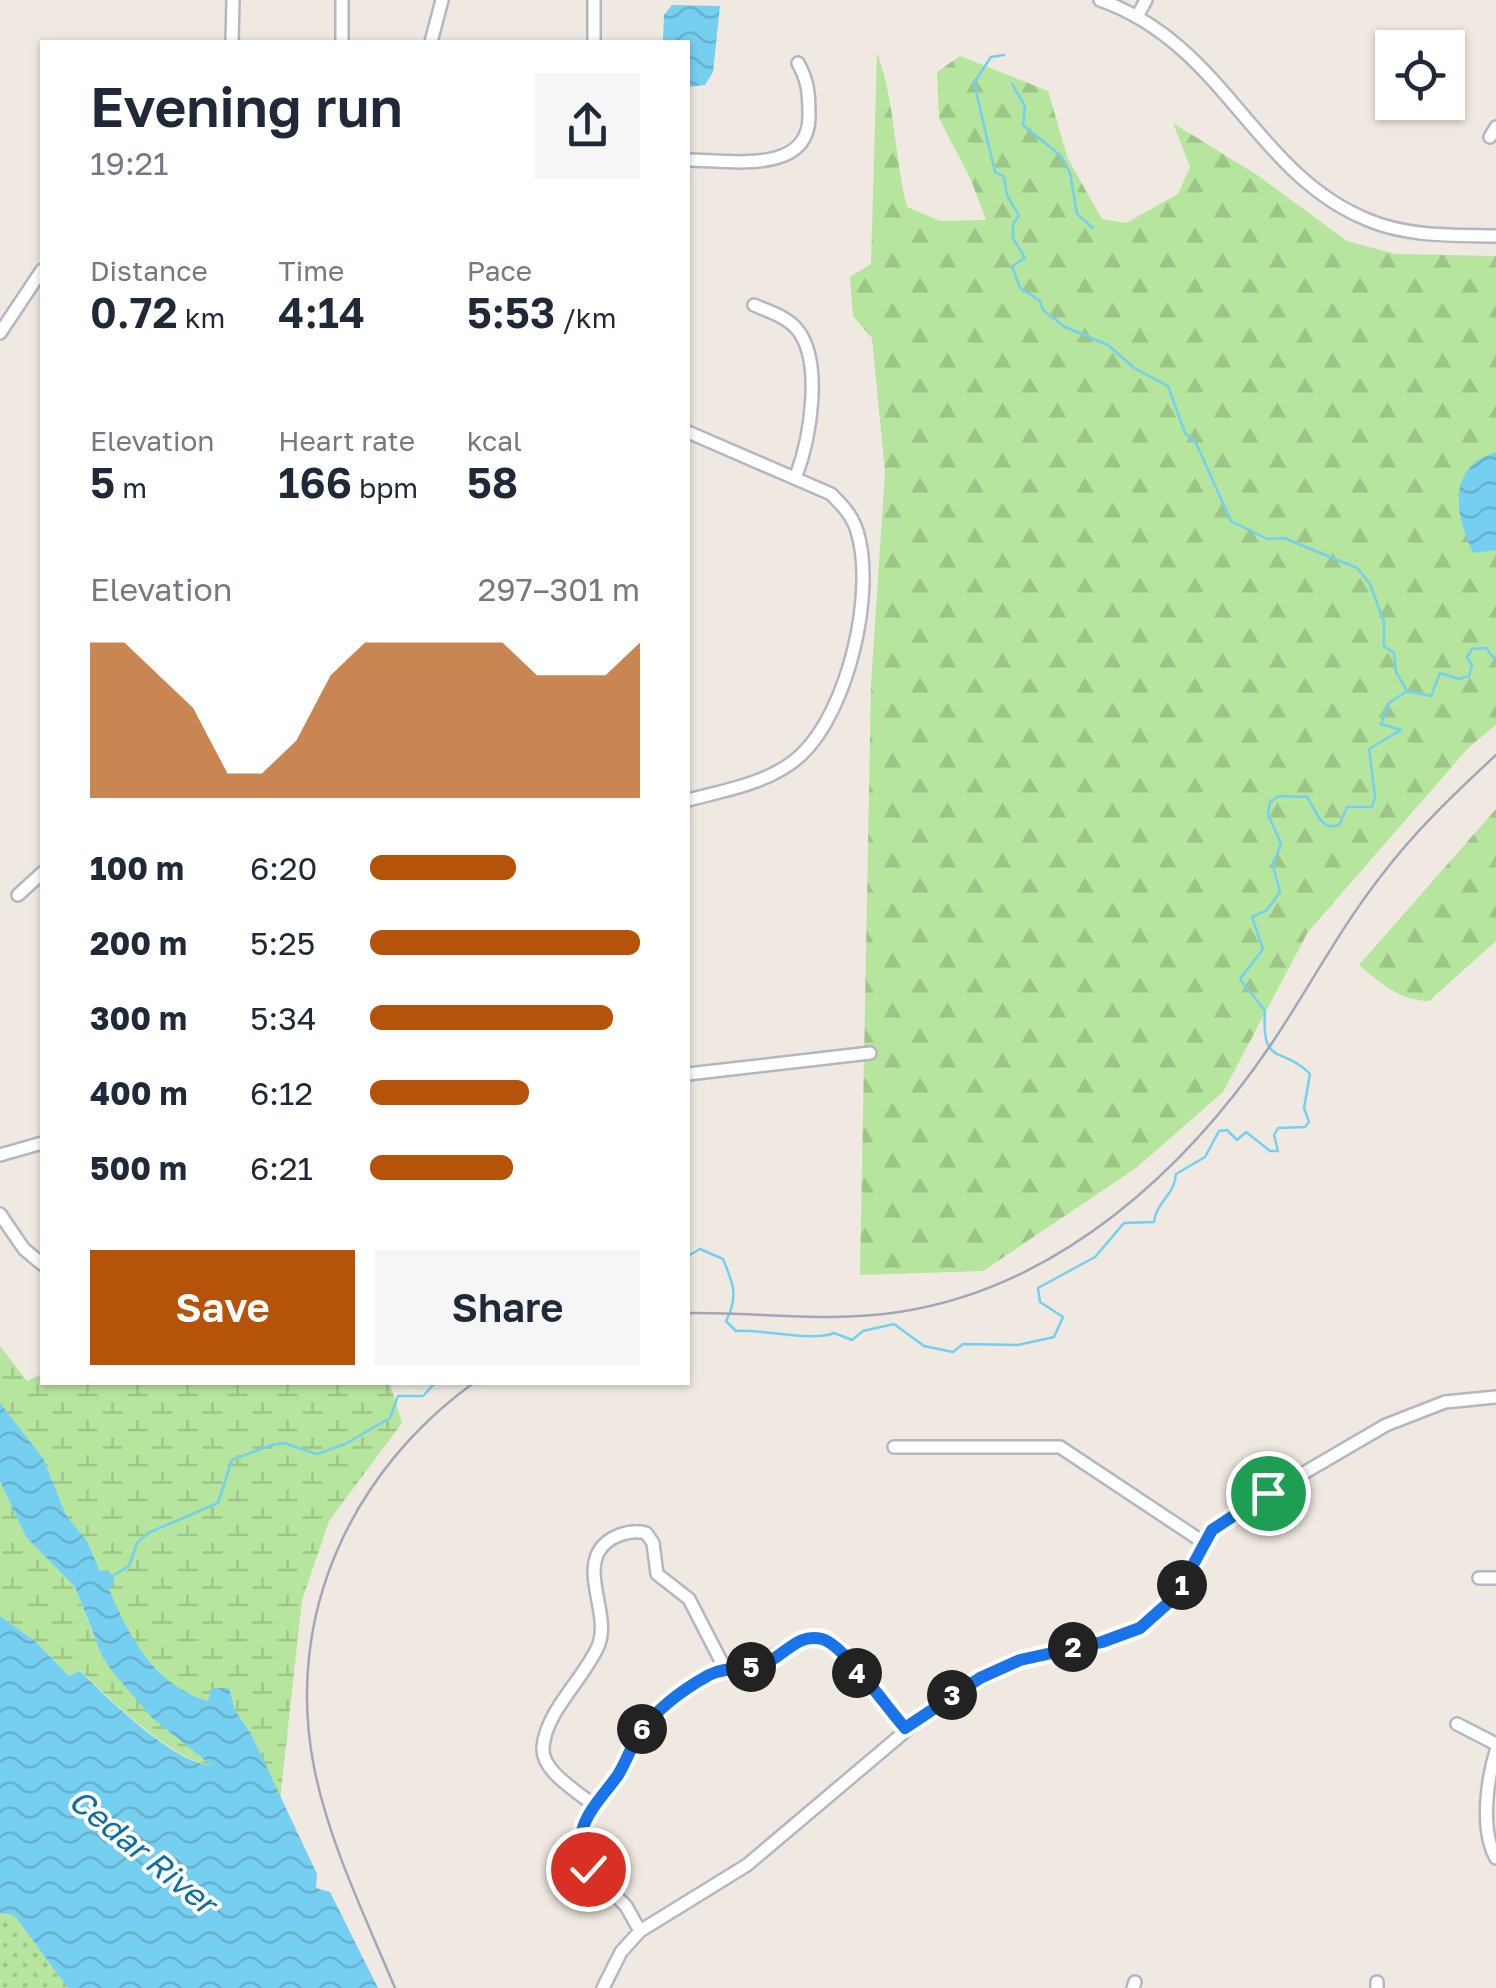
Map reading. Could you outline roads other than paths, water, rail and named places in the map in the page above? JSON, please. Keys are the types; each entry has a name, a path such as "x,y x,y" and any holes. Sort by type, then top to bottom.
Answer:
{"street":[{"path":"232,40 233,0"},
{"path":"342,0 342,40"},
{"path":"431,40 442,0"},
{"path":"594,0 594,40"},
{"path":"1100,0 1138,15 1204,66 1289,167 1320,194 1368,220 1403,230 1496,236"},
{"path":"1138,15 1146,0"},
{"path":"690,160 767,160 794,150 810,123 809,84 798,63"},
{"path":"0,333 40,273"},
{"path":"754,305 795,328 810,362 810,429 796,476"},
{"path":"690,433 830,494 847,510 861,553 854,650 818,735 801,756 762,780 690,799"},
{"path":"861,589 876,589"},
{"path":"18,895 40,875"},
{"path":"690,1074 870,1052"},
{"path":"0,1155 40,1144"},
{"path":"0,1214 24,1250 40,1262"},
{"path":"603,1988 621,1952 640,1931 748,1865 905,1728 980,1678 1020,1660 1102,1642 1140,1628 1176,1596 1203,1542 1224,1520 1386,1425 1445,1402 1496,1398"},
{"path":"894,1447 1060,1447 1084,1459 1109,1484 1203,1542"},
{"path":"592,1804 550,1768 542,1749 548,1728 600,1642 595,1561 600,1548 635,1530 646,1532 657,1574 689,1598 724,1667"},
{"path":"1478,1578 1496,1578"},
{"path":"640,1931 626,1906 588,1869 581,1856 583,1824 592,1804 615,1780 655,1714 724,1667 758,1666 804,1639 827,1640 850,1658 858,1675 905,1728"},
{"path":"1457,1724 1496,1747 1488,1802 1488,1835 1496,1858"}],"water":[{"path":"672,5 720,6 713,72 705,85 690,87 690,40 663,40 664,15"},
{"path":"1496,452 1496,550 1473,553 1459,509 1462,481 1468,469"},
{"name":"Cedar River","path":"0,1403 43,1458 66,1515 87,1541 100,1571 108,1570 115,1581 109,1589 125,1625 146,1657 189,1694 208,1701 212,1688 229,1688 235,1710 251,1734 317,1874 316,1888 330,1892 378,1988 68,1988 14,1915 0,1913 0,1616 36,1642 69,1676 80,1671 161,1742 196,1762 211,1765 152,1718 112,1671 102,1656 75,1587 26,1537 0,1481"}],"waterway":[{"path":"1004,55 991,57 974,83 995,172 1004,177 1007,195 1019,216 1013,224 1013,238 1025,258 1012,266 1020,288 1040,301 1043,310 1065,327 1108,345 1134,368 1168,386 1185,433 1196,443 1231,521 1267,539 1284,538 1357,568 1370,584 1384,622 1384,646 1394,653 1396,672 1406,689"},
{"path":"1012,84 1025,106 1023,125 1061,156 1070,173 1077,214 1093,228"},
{"path":"690,1255 700,1249 723,1259 733,1290 726,1321 736,1331 814,1336 834,1333 852,1340 863,1331 894,1324 924,1346 953,1352 963,1344 1018,1345 1054,1337 1063,1317 1040,1302 1038,1288 1095,1257 1124,1223 1154,1222 1176,1174 1205,1157 1219,1131 1227,1130 1237,1140 1246,1132 1270,1151 1278,1151 1274,1135 1278,1128 1305,1127 1309,1122 1304,1108 1310,1074 1270,1048 1266,1041 1265,1011 1240,979 1263,949 1252,917 1267,910 1280,892 1273,866 1281,843 1268,815 1270,802 1279,796 1307,797 1319,818 1333,826 1339,825 1347,807 1372,807 1375,797 1369,749 1401,730 1381,724 1389,703 1407,691 1431,696 1440,673 1459,679 1469,676 1472,665 1467,657 1472,649 1486,648 1496,661"},
{"path":"109,1578 129,1566 137,1543 148,1533 218,1503 232,1460 284,1443 317,1454 345,1444 390,1418 398,1396 423,1396 433,1385"}],"railway":[{"path":"690,1313 820,1317 899,1312 957,1299 1012,1278 1065,1250 1114,1216 1201,1134 1274,1040 1366,895 1422,828 1496,755"},
{"path":"395,1988 349,1879 321,1795 307,1710 309,1655 319,1602 337,1550 362,1502 394,1458 432,1418 471,1385"}]}
